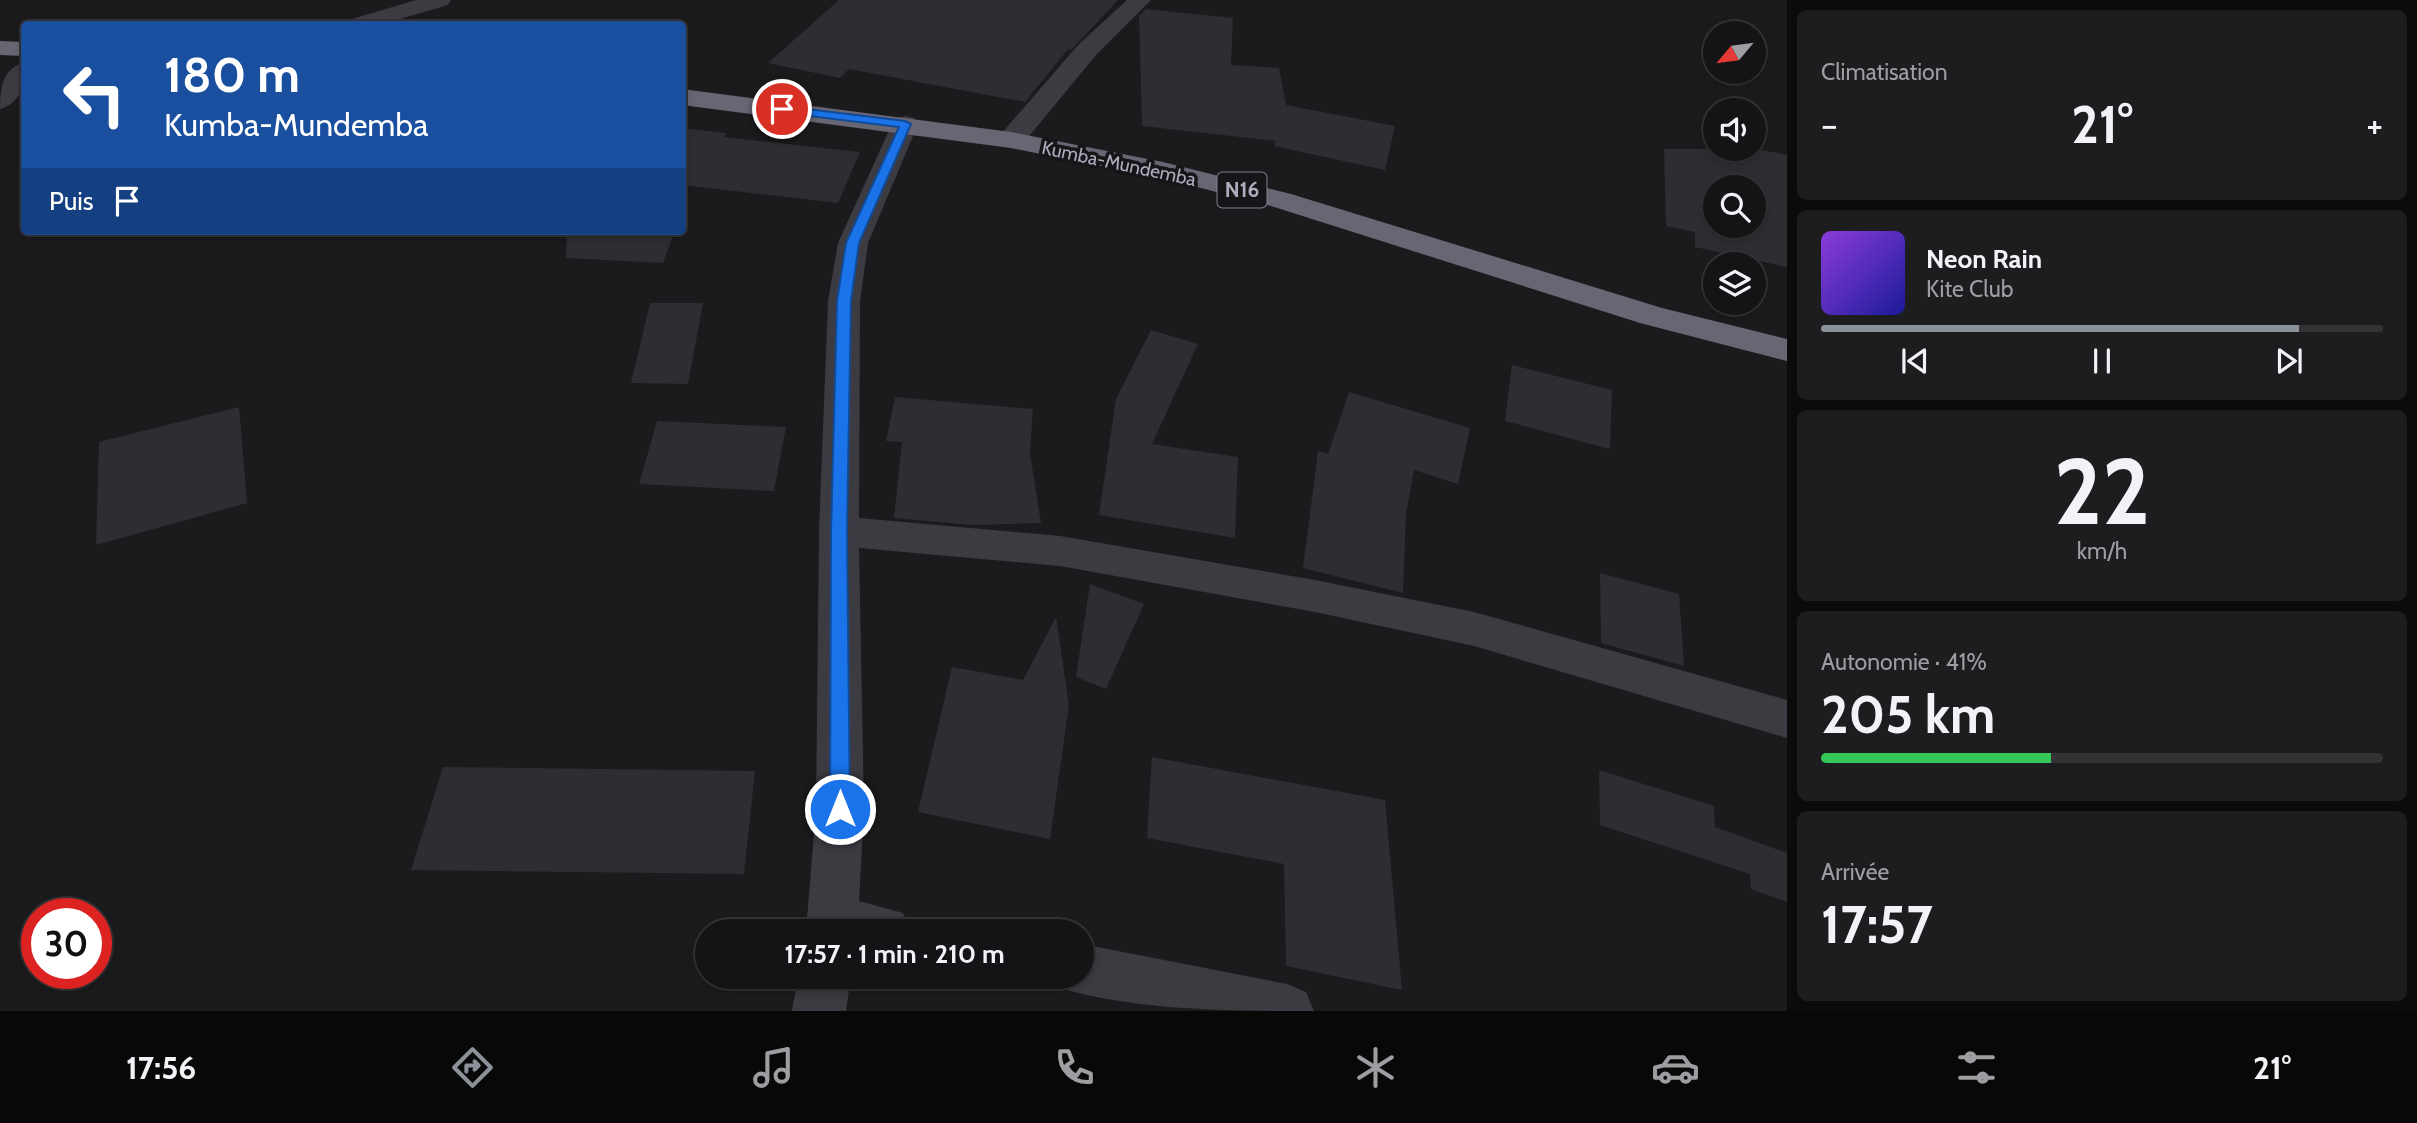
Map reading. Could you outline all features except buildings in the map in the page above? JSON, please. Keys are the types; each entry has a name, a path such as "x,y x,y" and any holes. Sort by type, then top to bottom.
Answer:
{"highway":[{"path":"0,48 21,49"},
{"name":"Kumba-Mundemba","path":"686,97 905,124 1011,140 1163,170 1281,200 1652,316 1787,350"}],"street":[{"path":"370,21 440,0"},
{"path":"1011,140 1087,50 1140,0"},
{"path":"0,101 21,74"},
{"path":"832,919 840,809 839,531 844,301 853,243 905,124"},
{"path":"839,531 1060,551 1315,596 1474,629 1787,719"},
{"path":"1094,972 1287,1011"},
{"path":"819,1011 823,989"}],"route":[{"path":"782,109 905,124 853,243 844,301 839,531 840,809"}]}
